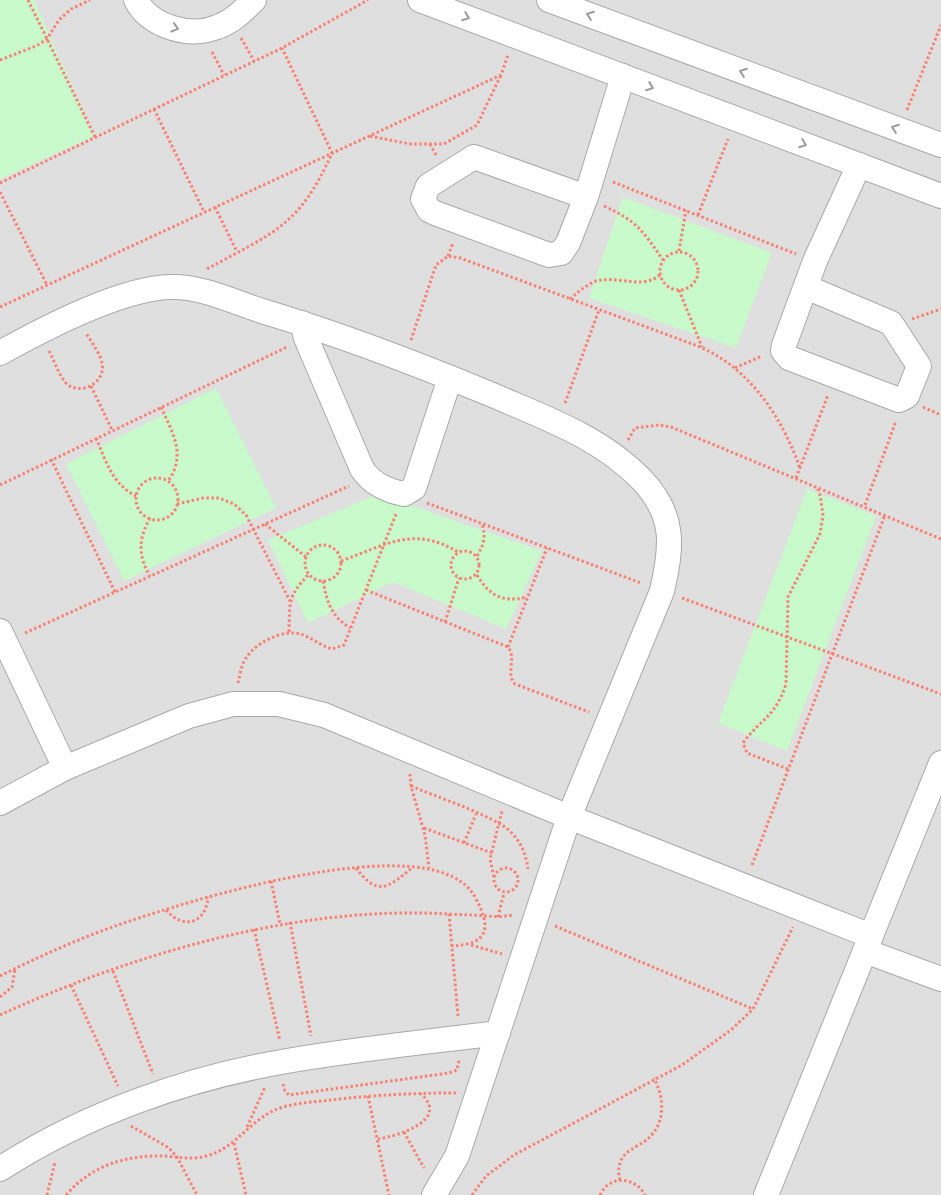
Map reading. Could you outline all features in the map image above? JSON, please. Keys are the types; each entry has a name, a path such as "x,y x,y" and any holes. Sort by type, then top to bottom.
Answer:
{"street":[{"path":"136,0 156,20 178,30 201,32 217,28 232,20 254,0"},
{"path":"420,0 941,196"},
{"path":"549,0 941,145"},
{"path":"586,197 474,157 428,186 423,199 430,210 435,213 549,255 556,255 566,248 586,197 622,76"},
{"path":"806,287 893,326 919,366 904,399 899,400 789,358 783,350 815,261 859,165"},
{"path":"0,352 77,315 131,293 174,287 199,291 304,331 405,360 557,422 617,458 643,481 666,517 670,537 669,560 662,590 530,911 520,964 457,1156 430,1185"},
{"path":"304,331 358,463 366,476 374,482 404,494 414,488 450,378"},
{"path":"3,636 65,768"},
{"path":"0,803 65,768 189,716 233,704 279,704 324,715 570,817 802,909 941,980"},
{"path":"766,1195 941,763"},
{"path":"0,1169 53,1139 122,1107 160,1094 272,1069 315,1056 498,1033"}],"path":[{"path":"28,0 95,137"},
{"path":"0,60 24,53 47,38 59,20 71,8 90,0"},
{"path":"0,183 282,48 368,0"},
{"path":"899,129 941,25"},
{"path":"369,136 397,142 444,144 477,125 501,75 516,36"},
{"path":"205,270 266,238 291,219 319,182 332,153 282,48"},
{"path":"0,307 501,75"},
{"path":"154,109 204,212"},
{"path":"698,215 735,119"},
{"path":"593,174 815,261"},
{"path":"0,192 47,286"},
{"path":"586,197 630,219 642,230 662,260"},
{"path":"215,207 237,252"},
{"path":"679,251 686,210"},
{"path":"679,251 692,257 698,270 692,284 679,290 667,286 660,275 660,268 662,260 667,255 679,251"},
{"path":"405,360 436,265 448,256 460,258 720,356 735,368 768,404 782,424 800,468"},
{"path":"570,299 588,284 597,281 617,279 648,282 660,275"},
{"path":"679,290 702,348"},
{"path":"893,326 941,309"},
{"path":"557,422 600,310"},
{"path":"40,333 65,382 73,387 82,389 91,386 98,381 102,373 102,363 77,315"},
{"path":"0,485 161,407 304,331"},
{"path":"735,368 784,345"},
{"path":"796,478 835,376"},
{"path":"91,386 112,430"},
{"path":"864,505 904,399"},
{"path":"161,407 179,453 174,473 168,480"},
{"path":"617,458 635,428 659,425 683,431 864,505 941,539"},
{"path":"96,438 113,476 123,488 136,496"},
{"path":"52,459 115,592"},
{"path":"152,478 168,480 175,487 178,504 174,512 167,517 158,520 150,518 139,510 136,496 139,488 152,478"},
{"path":"3,636 115,592 354,484 363,481 374,482"},
{"path":"788,769 747,753 743,743 776,707 786,684 788,597 820,534 823,515 820,495 816,486"},
{"path":"233,704 245,660 250,653 278,635 289,632 301,634 332,649 344,645 404,494"},
{"path":"178,504 203,498 219,498 234,504 246,515 290,601"},
{"path":"744,886 886,516"},
{"path":"150,518 144,529 140,554 150,576"},
{"path":"477,556 465,550 458,552 451,562 451,569 459,578 466,580 476,575 480,568 477,556 483,546 485,534 482,523"},
{"path":"265,524 306,557"},
{"path":"341,561 402,539 422,537 441,542 458,552"},
{"path":"325,545 333,547 339,553 341,561 336,575 323,581 309,574 305,566 306,557 310,550 317,546 325,545"},
{"path":"508,647 547,548"},
{"path":"289,632 292,593 309,574"},
{"path":"476,575 485,588 498,597 514,600 528,596"},
{"path":"445,622 459,578"},
{"path":"323,581 328,604 334,615 350,628"},
{"path":"366,590 508,647 512,654 511,676 515,684 610,720"},
{"path":"416,754 409,777 424,827 429,868"},
{"path":"411,786 499,823 509,830 523,849 528,872"},
{"path":"504,893 495,887 494,876 490,866 507,791"},
{"path":"464,843 476,814"},
{"path":"424,827 492,853"},
{"path":"0,976 70,944 208,897 271,881 389,864 429,868 444,872 464,883 474,895 482,915 485,932 479,940 471,945"},
{"path":"355,868 374,887 383,888 413,867"},
{"path":"494,876 502,868 509,868 518,876 515,888 504,893"},
{"path":"271,881 280,924"},
{"path":"498,917 504,893"},
{"path":"166,910 177,920 193,922 202,916 207,907 208,897"},
{"path":"472,1195 486,1176 514,1155 654,1078 682,1065 707,1049 753,1008 802,909"},
{"path":"512,915 530,911"},
{"path":"0,1015 72,985 113,971 254,930 290,922 387,912 498,917 530,911 753,1008"},
{"path":"272,1069 289,1095 449,1074 457,1070 459,1065 460,1038 448,914"},
{"path":"290,922 315,1056"},
{"path":"66,1195 86,1176 114,1162 145,1156 207,1156 234,1142 247,1127 272,1069 254,930"},
{"path":"452,946 471,945 498,953 520,964"},
{"path":"0,997 12,986 15,978 15,969"},
{"path":"113,971 160,1094"},
{"path":"72,985 132,1127 160,1142 177,1157 197,1195"},
{"path":"620,1180 618,1172 622,1157 647,1140 660,1119 661,1092 654,1078"},
{"path":"247,1127 278,1109 310,1102 368,1096 478,1093"},
{"path":"378,1139 404,1132 427,1118 431,1111 431,1104 421,1094"},
{"path":"368,1096 389,1195"},
{"path":"404,1132 419,1156 430,1185"},
{"path":"47,1195 56,1156 53,1139"},
{"path":"234,1142 246,1195"},
{"path":"600,1195 608,1184 620,1180 632,1181 642,1188 645,1195"}],"shaded area":[{"path":"0,0 941,0 941,1195 0,1195"}],"green space":[{"path":"0,0 34,0 94,136 0,179"},
{"path":"623,197 772,253 736,348 589,298"},
{"path":"216,388 276,508 124,581 66,464"},
{"path":"807,489 876,516 787,751 718,723"},
{"path":"378,494 542,551 506,629 393,582 308,623 268,540"}]}
